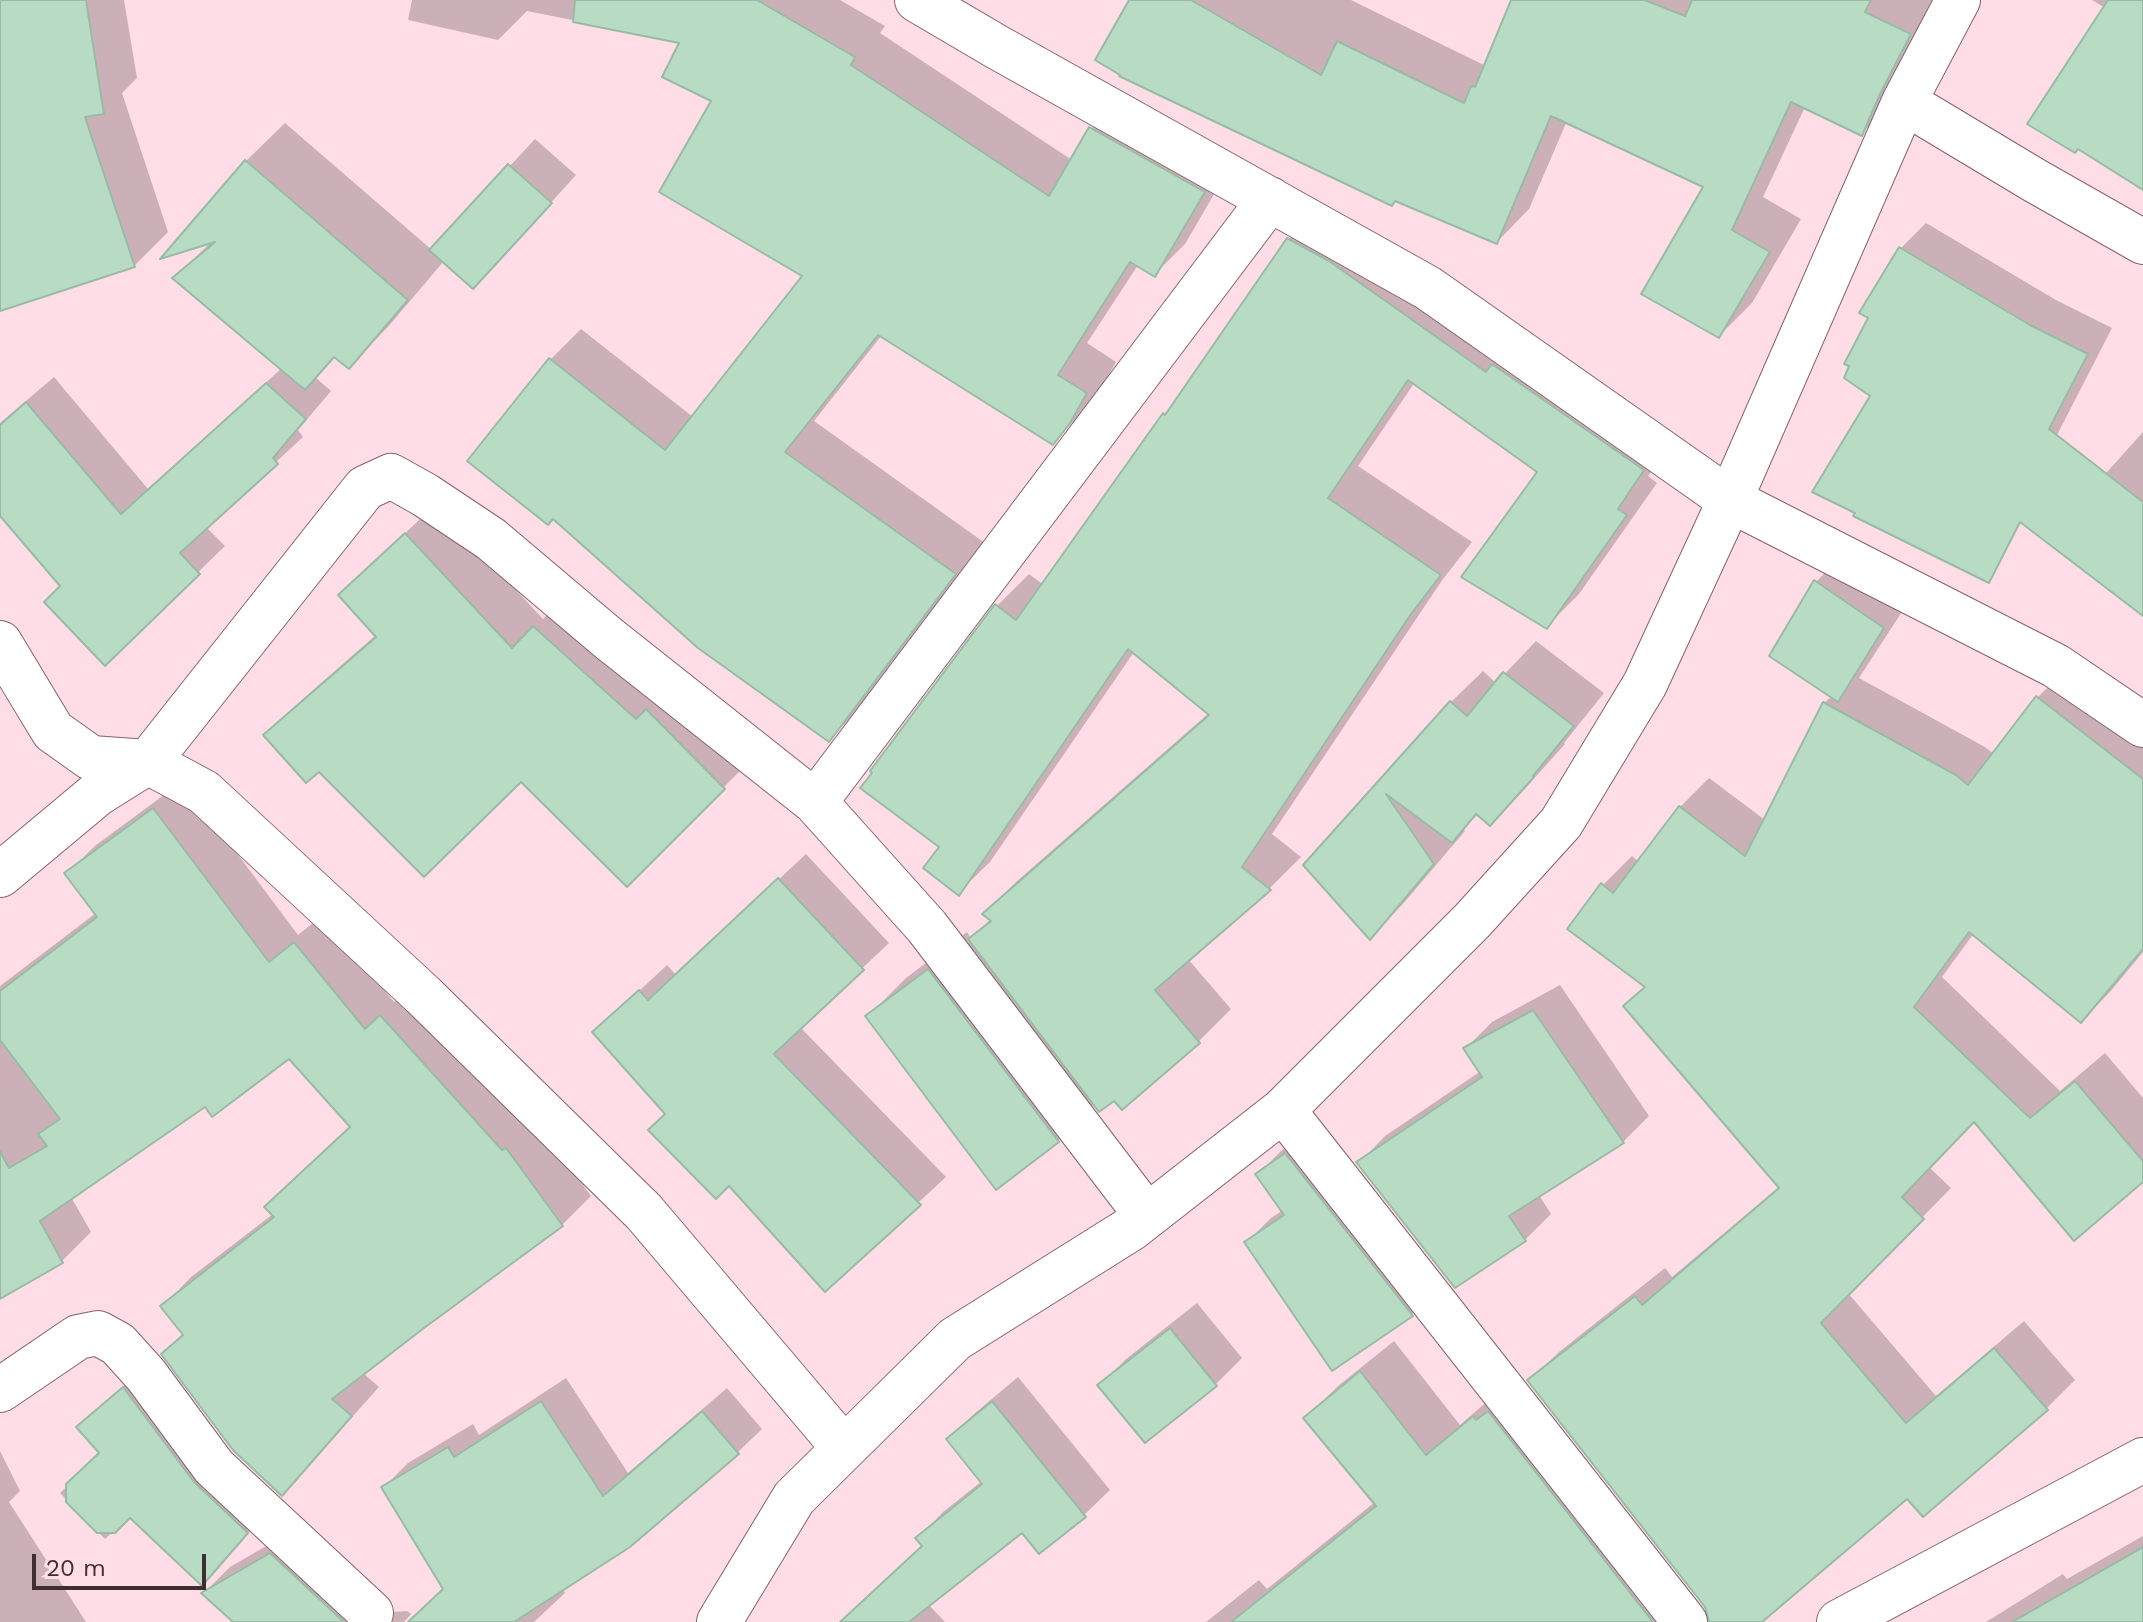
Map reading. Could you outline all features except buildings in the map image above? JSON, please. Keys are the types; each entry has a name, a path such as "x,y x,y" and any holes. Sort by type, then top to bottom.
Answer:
{"street":[{"path":"917,0 1428,288 1730,500 2056,666 2143,725"},
{"path":"719,1622 794,1498 955,1339 1132,1228 1283,1110 1472,921 1561,823 1645,684 1730,500 1904,102 1958,0"},
{"path":"1904,102 2143,242"},
{"path":"815,802 1270,199"},
{"path":"0,875 97,794 148,762 365,488 391,476 491,539 608,638 815,802 927,927 1147,1216"},
{"path":"0,643 53,731 91,758 148,762 204,792 423,995 644,1212 844,1448"},
{"path":"1283,1110 1685,1622"},
{"path":"0,1390 78,1337 98,1333 118,1344 146,1375 214,1467 371,1613"},
{"path":"1839,1622 2143,1460"}]}
